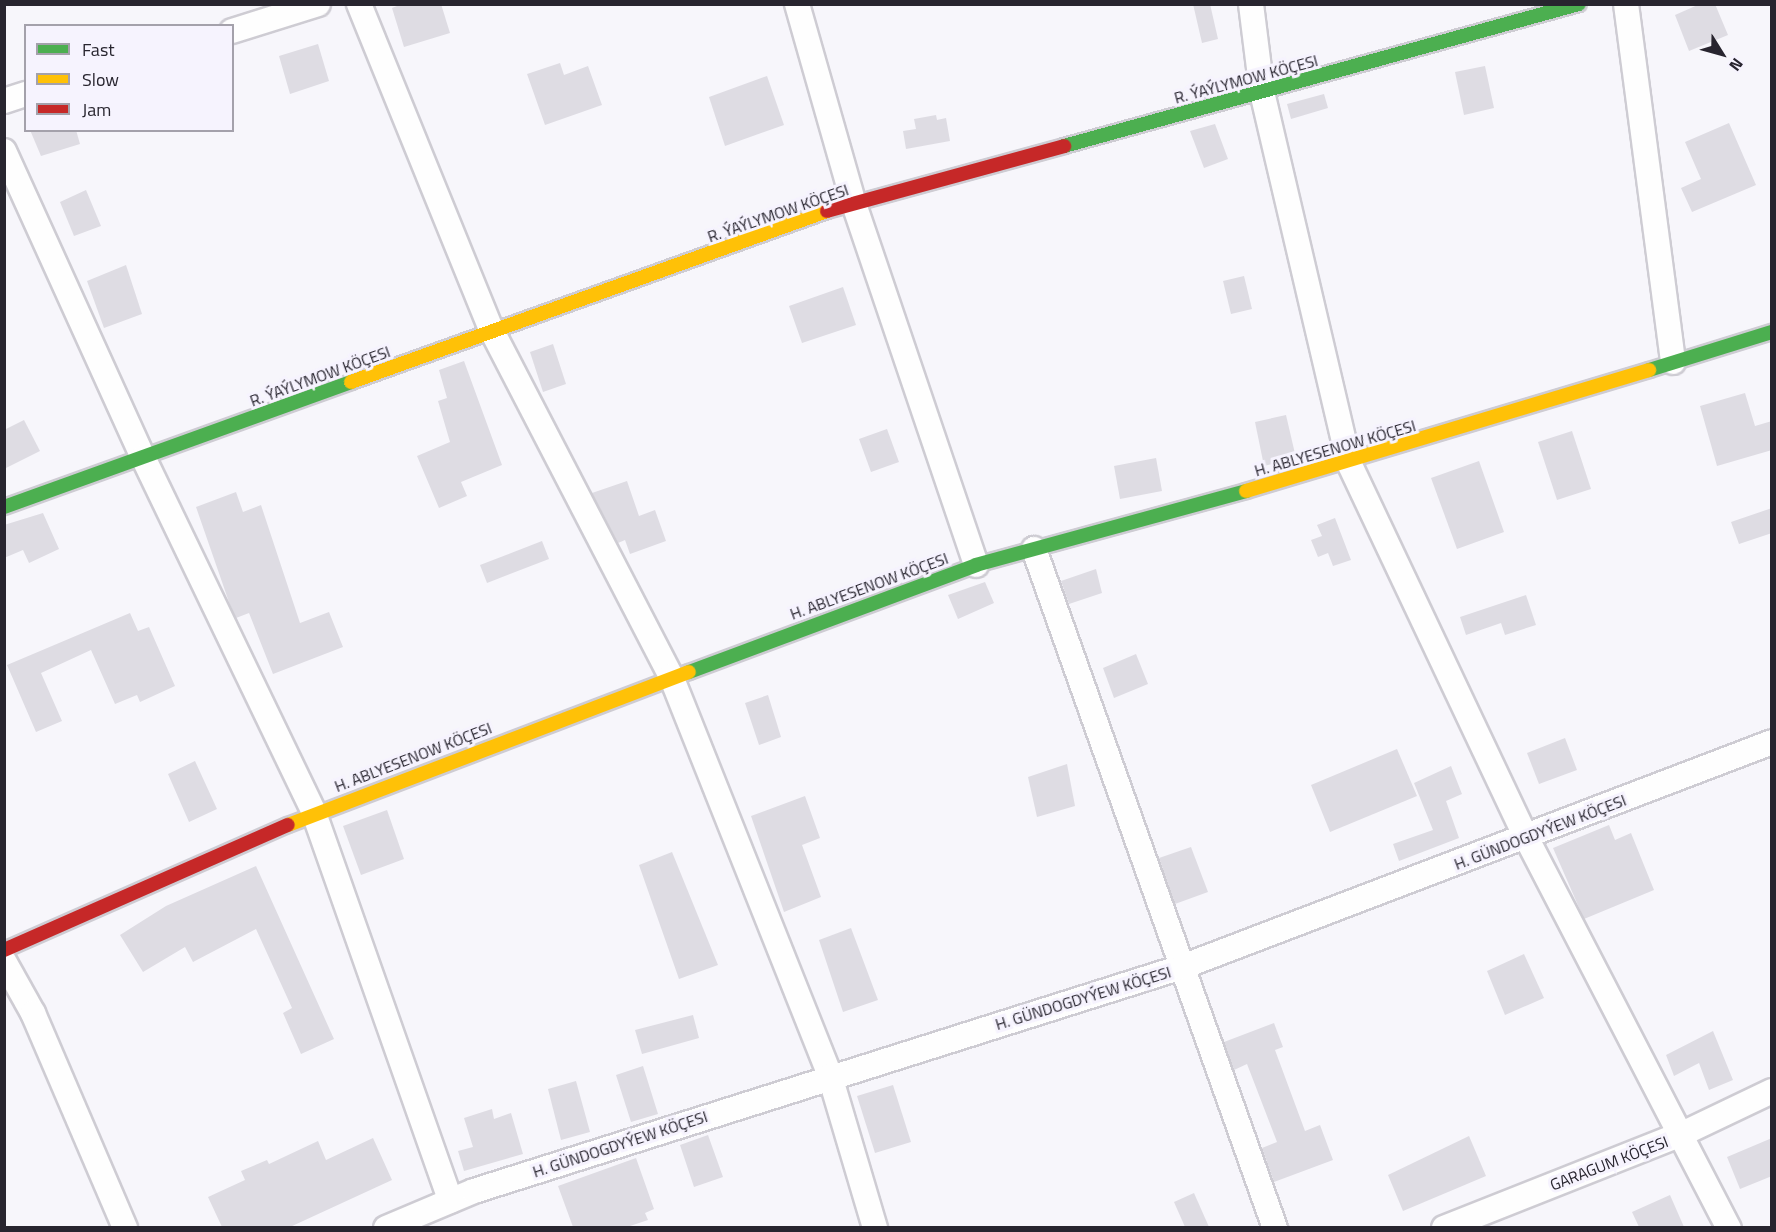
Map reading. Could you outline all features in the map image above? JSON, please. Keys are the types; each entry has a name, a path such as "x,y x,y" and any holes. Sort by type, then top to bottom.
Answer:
{"street":[{"path":"234,30 318,4"},
{"path":"359,4 492,332 671,676 830,1076 875,1227"},
{"path":"797,4 854,204 976,565"},
{"path":"1251,4 1262,92 1350,463 1526,837 1729,1227"},
{"name":"R. ÝAÝLYMOW KÖÇESI","path":"4,507 854,204 1579,4"},
{"path":"1626,4 1673,362"},
{"path":"4,100 24,95"},
{"path":"4,151 143,457 314,813 451,1201"},
{"name":"H. ABLYESENOW KÖÇESI","path":"4,950 314,813 671,676 976,565 1350,463 1772,332"},
{"path":"1034,549 1275,1227"},
{"name":"H. GÜNDOGDYÝEW KÖÇESI","path":"386,1227 451,1201 830,1076 1182,967 1772,742"},
{"path":"4,961 33,1013 125,1227"},
{"name":"GARAGUM KÖÇESI","path":"1444,1227 1682,1134 1772,1091"}],"building":[{"path":"402,4 441,4 450,33 404,47 392,8"},
{"path":"1193,4 1210,4 1218,39 1202,43"},
{"path":"1700,4 1715,4 1728,35 1689,51 1675,15"},
{"path":"318,44 329,81 290,94 279,56"},
{"path":"560,63 564,75 588,66 602,105 545,125 527,74"},
{"path":"1485,66 1494,108 1464,115 1455,72"},
{"path":"767,76 784,125 725,146 709,97"},
{"path":"1324,94 1328,108 1291,119 1287,104"},
{"path":"936,115 937,120 946,118 950,141 906,149 903,131 916,129 914,119"},
{"path":"1729,123 1756,185 1692,212 1681,188 1701,179 1685,142"},
{"path":"1215,124 1228,159 1204,168 1190,131"},
{"path":"31,132 77,132 80,144 41,156"},
{"path":"86,190 101,226 74,236 60,202"},
{"path":"126,265 142,314 104,328 87,281"},
{"path":"1244,276 1252,309 1231,314 1223,281"},
{"path":"843,287 856,325 802,343 789,306"},
{"path":"553,344 566,384 543,392 530,352"},
{"path":"464,361 502,465 461,482 467,496 439,508 417,456 450,442 438,401 447,398 439,370"},
{"path":"1745,393 1755,426 1772,421 1772,450 1717,466 1700,406"},
{"path":"1286,415 1296,458 1264,466 1255,422"},
{"path":"24,420 40,451 4,469 4,430"},
{"path":"887,429 899,462 871,472 859,439"},
{"path":"1572,431 1591,489 1557,500 1538,442"},
{"path":"1156,458 1162,491 1120,499 1114,466"},
{"path":"1479,461 1504,532 1457,549 1431,478"},
{"path":"627,481 639,516 655,510 666,541 630,554 625,540 618,543 592,493"},
{"path":"236,492 243,512 261,505 300,623 329,612 343,647 273,674 249,613 236,618 230,605 196,507"},
{"path":"1772,508 1772,533 1739,544 1731,522"},
{"path":"43,513 59,549 29,563 23,550 4,558 4,525"},
{"path":"1335,518 1351,560 1333,566 1328,553 1318,557 1311,540 1322,536 1317,525"},
{"path":"542,541 549,559 487,583 480,565"},
{"path":"1096,569 1102,593 1069,604 1061,581"},
{"path":"985,582 994,603 958,619 948,595"},
{"path":"1526,595 1536,625 1505,635 1501,623 1466,635 1460,617"},
{"path":"130,613 138,631 149,627 175,686 140,702 137,695 115,704 91,650 41,673 62,721 36,732 7,665"},
{"path":"1136,654 1148,684 1114,698 1103,668"},
{"path":"768,695 781,737 759,745 745,703"},
{"path":"1565,738 1577,770 1539,784 1527,753"},
{"path":"1397,749 1417,796 1330,832 1311,785"},
{"path":"195,761 217,809 189,822 168,774"},
{"path":"1067,764 1075,806 1037,817 1028,777"},
{"path":"1451,766 1462,794 1446,801 1459,838 1399,861 1393,844 1433,830 1414,783"},
{"path":"805,796 820,838 802,845 821,897 784,912 751,816"},
{"path":"387,810 404,859 361,875 343,826"},
{"path":"1609,825 1615,840 1631,833 1654,890 1584,919 1553,848"},
{"path":"1191,847 1208,892 1175,904 1159,858"},
{"path":"672,852 718,965 679,979 639,865"},
{"path":"256,866 334,1039 301,1054 283,1013 292,1008 256,929 193,962 185,947 143,972 120,935 166,906"},
{"path":"851,928 878,1000 843,1012 819,940"},
{"path":"1524,954 1544,998 1505,1015 1487,971"},
{"path":"693,1015 699,1038 642,1054 635,1030"},
{"path":"1274,1023 1283,1047 1275,1050 1305,1131 1320,1125 1333,1160 1274,1182 1262,1148 1277,1142 1247,1064 1234,1070 1224,1042"},
{"path":"1713,1031 1733,1080 1709,1090 1699,1063 1674,1076 1666,1055"},
{"path":"643,1066 658,1114 631,1122 616,1075"},
{"path":"576,1081 590,1132 561,1140 548,1089"},
{"path":"893,1085 911,1142 875,1153 857,1096"},
{"path":"492,1109 494,1119 511,1113 523,1154 464,1171 458,1151 473,1147 464,1118"},
{"path":"708,1135 723,1177 694,1187 680,1145"},
{"path":"1469,1136 1486,1176 1403,1211 1388,1175"},
{"path":"373,1138 392,1180 290,1227 222,1227 208,1197 245,1180 241,1171 267,1160 269,1164 318,1141 326,1160"},
{"path":"1772,1138 1772,1176 1740,1189 1727,1157"},
{"path":"636,1158 654,1209 645,1213 648,1220 627,1227 573,1227 558,1186"},
{"path":"1194,1193 1209,1227 1185,1227 1174,1202"},
{"path":"1670,1195 1684,1227 1639,1227 1632,1212"}],"traffic: fast":[{"path":"1064,146 1579,4"},
{"path":"1649,370 1772,332"},
{"path":"4,507 351,382"},
{"path":"689,672 976,565 1246,491"}],"traffic: slow":[{"path":"351,382 827,211"},
{"path":"1246,491 1649,370"},
{"path":"288,825 689,672"}],"traffic: jam":[{"path":"827,211 1064,146"},
{"path":"4,950 288,825"}]}
